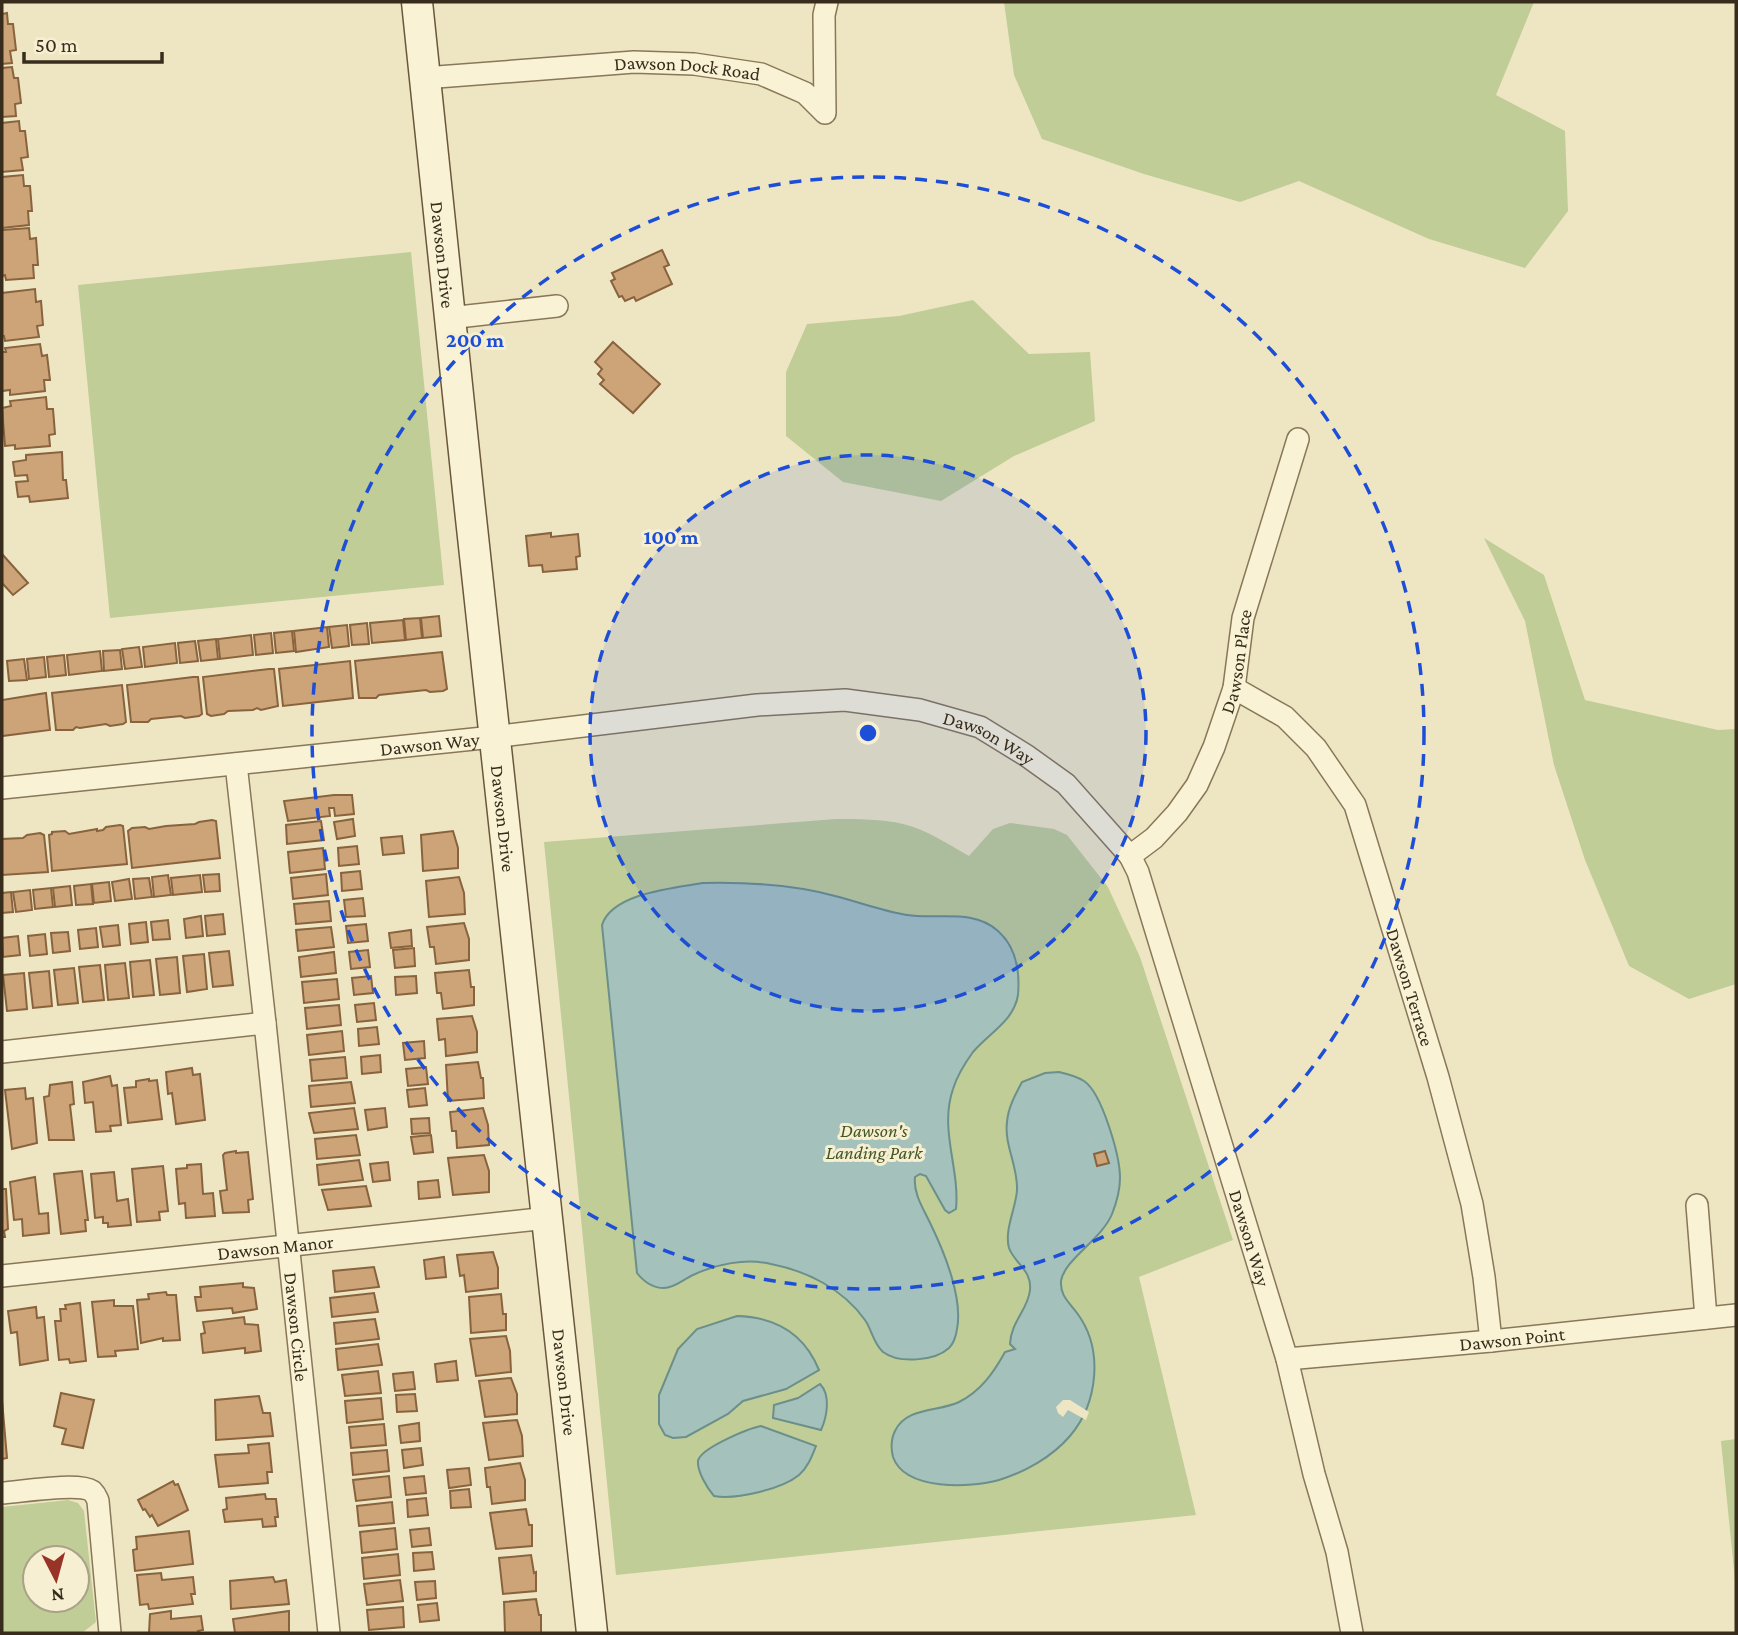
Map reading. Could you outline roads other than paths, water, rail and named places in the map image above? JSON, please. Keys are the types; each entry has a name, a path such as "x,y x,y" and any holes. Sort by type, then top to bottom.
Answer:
{"street":[{"name":"Dawson Drive","path":"417,2 493,737 592,1633"},
{"name":"Dawson Dock Road","path":"425,78 634,62 694,64 761,74 805,93 825,113 824,15 827,2"},
{"path":"449,318 557,306"},
{"name":"Dawson Place","path":"1129,856 1154,838 1177,813 1197,785 1214,747 1234,688 1243,618 1298,439"},
{"name":"Dawson Terrace","path":"1234,688 1285,717 1316,748 1355,805 1438,1077 1472,1204 1491,1341"},
{"name":"Dawson Way","path":"2,789 493,737 757,705 845,700 920,710 980,727 1027,756 1066,785 1129,856 1138,872 1287,1359 1314,1474 1337,1552 1352,1633"},
{"name":"Dawson Circle","path":"236,764 329,1633"},
{"path":"2,1052 265,1023"},
{"path":"1698,1205 1706,1318"},
{"name":"Dawson Manor","path":"2,1276 548,1218"},
{"name":"Dawson Point","path":"1287,1359 1736,1315"},
{"path":"2,1493 69,1488 86,1489 94,1493 98,1501 110,1633"}],"water":[{"path":"703,883 786,886 907,915 966,917 988,924 998,931 1013,952 1018,986 1016,1004 1006,1019 973,1052 959,1074 949,1104 956,1209 949,1213 945,1210 926,1176 920,1174 915,1177 918,1197 947,1263 955,1291 957,1329 951,1346 943,1352 917,1359 890,1356 883,1352 865,1320 846,1299 823,1283 784,1267 761,1262 731,1263 702,1271 668,1288 649,1284 637,1273 602,925 608,914 631,899 661,890"},
{"path":"1059,1072 1084,1081 1097,1098 1109,1126 1120,1178 1116,1201 1107,1223 1069,1265 1061,1281 1064,1295 1086,1327 1091,1343 1094,1376 1087,1408 1063,1444 1038,1463 1019,1473 972,1485 924,1481 900,1468 893,1457 893,1437 900,1423 923,1411 951,1405 967,1398 986,1380 1005,1352 1015,1349 1010,1344 1011,1336 1029,1297 1030,1283 1026,1272 1012,1254 1008,1241 1017,1190 1007,1139 1008,1117 1022,1082 1045,1073"},
{"path":"737,1316 764,1320 787,1330 805,1346 819,1370 786,1389 743,1401 728,1414 686,1437 673,1438 665,1435 659,1424 659,1395 678,1349 697,1329"},
{"path":"820,1384 826,1394 827,1406 821,1430 773,1418 774,1405 798,1398"},
{"path":"761,1426 816,1446 807,1465 799,1475 770,1489 746,1495 714,1496 699,1470 698,1461 701,1456 726,1439"}],"park label":[{"name":"Dawson's Landing Park","path":"874,1141"}]}
